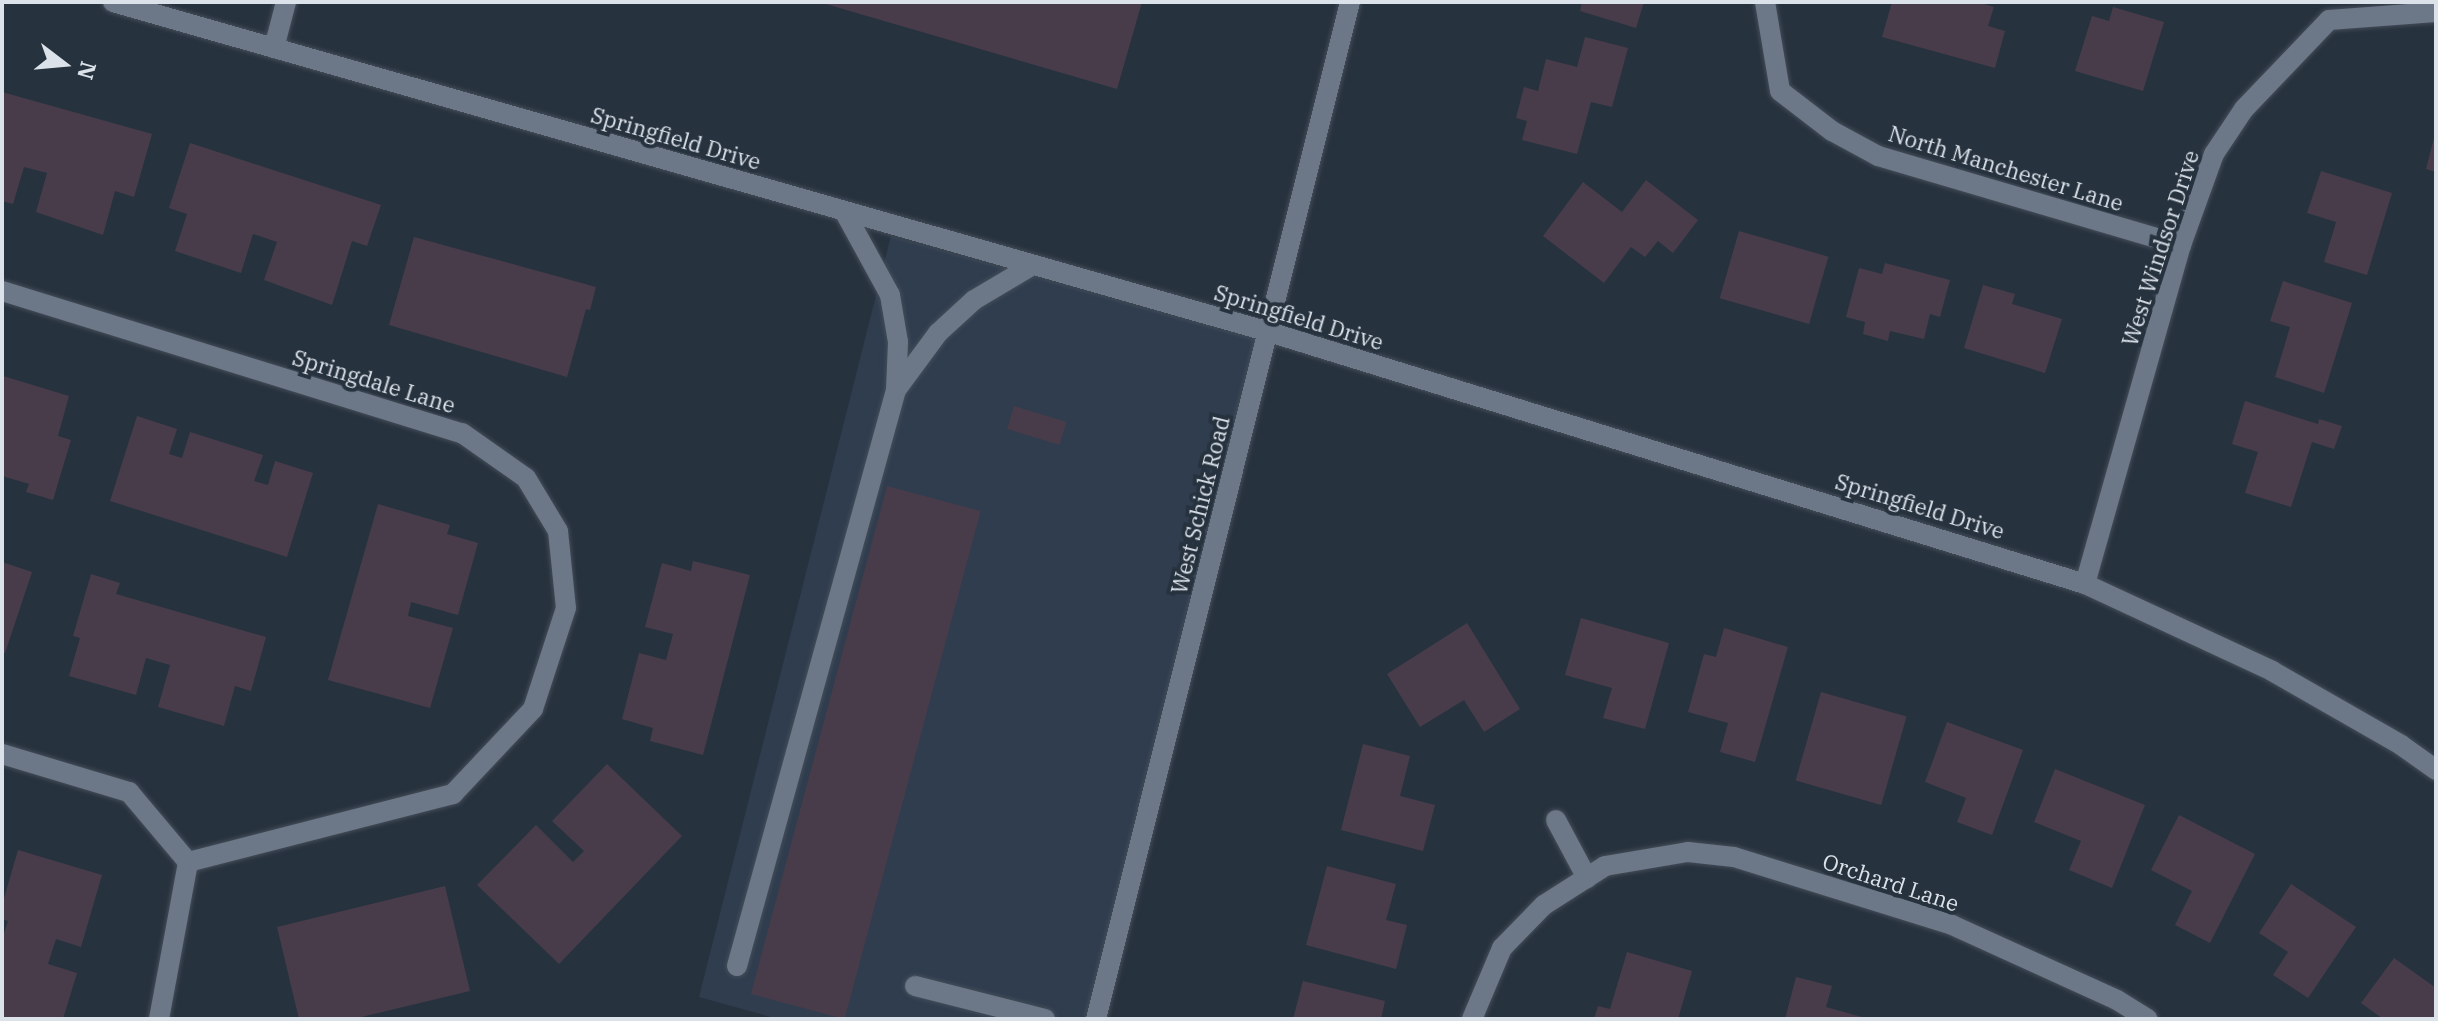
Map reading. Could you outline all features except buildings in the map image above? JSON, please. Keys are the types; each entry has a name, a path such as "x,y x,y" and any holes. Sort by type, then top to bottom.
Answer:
{"street":[{"name":"Springfield Drive","path":"113,2 1269,332 2085,584 2272,671 2401,745 2436,770"},
{"path":"274,48 286,2"},
{"name":"West Schick Road","path":"1096,1019 1350,2"},
{"name":"North Manchester Lane","path":"1765,2 1780,91 1832,131 1878,156 2181,245"},
{"name":"West Windsor Drive","path":"2085,584 2181,245 2214,154 2244,109 2329,20 2436,12"},
{"path":"737,966 896,390 898,342 890,295 844,211"},
{"path":"896,390 938,333 974,300 1033,265"},
{"name":"Springdale Lane","path":"2,291 462,433 526,478 558,531 566,608 533,709 453,794 188,862"},
{"path":"2,754 129,792 188,862 159,1019"},
{"path":"1472,1019 1476,1003 1509,940 1544,905 1587,878 1556,820"},
{"name":"Orchard Lane","path":"1587,878 1605,866 1688,852 1734,857 1952,925 2117,1000 2147,1019"},
{"path":"915,986 1045,1019"}],"shaded area":[{"path":"891,236 1256,339 1089,1019 778,1019 699,997"}]}
